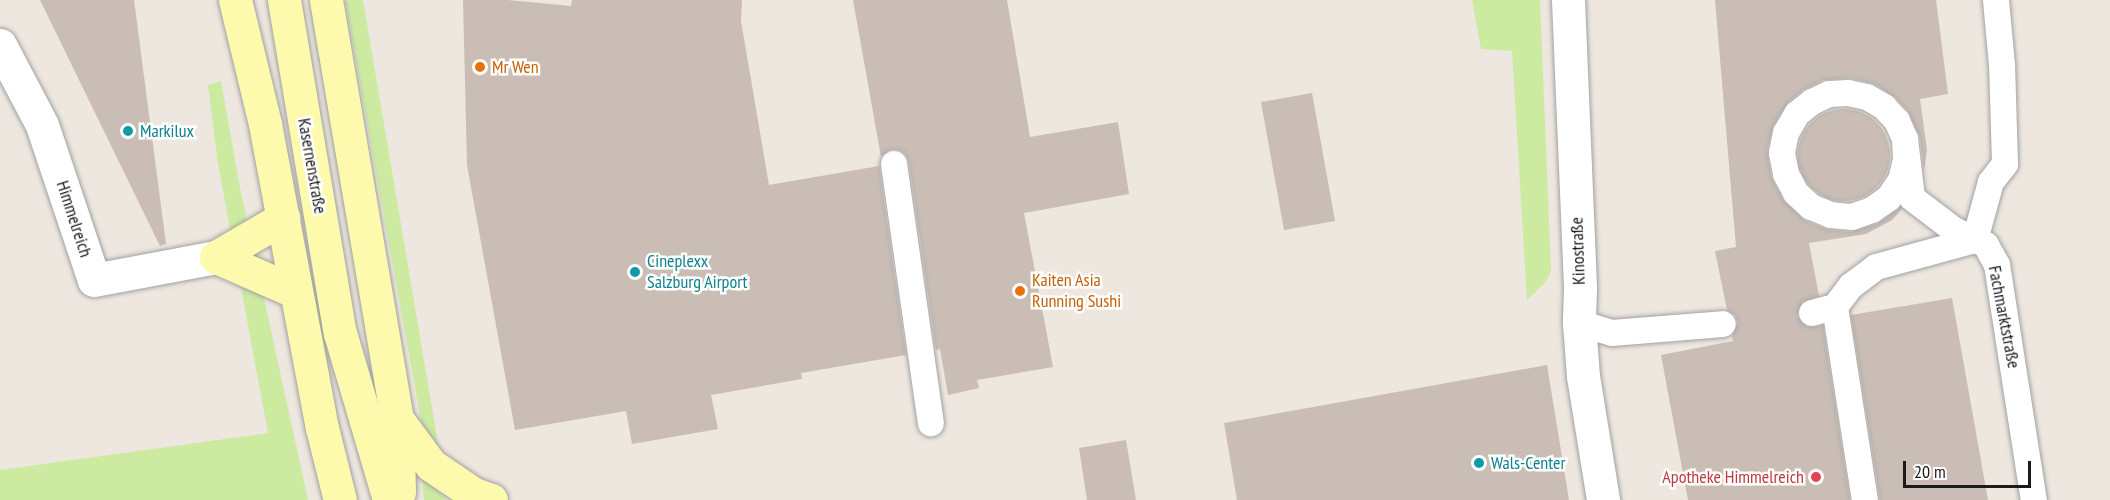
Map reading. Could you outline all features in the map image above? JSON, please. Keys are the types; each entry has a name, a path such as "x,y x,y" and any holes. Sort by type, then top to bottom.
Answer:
{"main road":[{"path":"235,0 265,124 322,428 340,500"},
{"name":"Kasernenstraße","path":"284,0 340,333 348,500"},
{"path":"326,0 397,419 399,500"},
{"path":"216,257 283,219"},
{"path":"216,257 296,292"},
{"name":"Kasernenstraße","path":"340,333 389,500"},
{"path":"397,419 431,465 474,494 491,500"}],"street":[{"name":"Kinostraße","path":"1568,0 1580,289 1579,322 1583,376 1603,500"},
{"name":"Himmelreich","path":"0,45 42,125 94,280 216,257"}],"lane":[{"path":"1865,500 1824,310 1876,267 1975,240 1991,182 2005,164 2002,65 1996,0"},
{"path":"1848,93 1868,97 1884,107 1897,122 1905,139 1906,160 1901,180 1889,198 1872,210 1852,217 1831,215 1811,207 1796,193 1786,174 1782,153 1786,133 1797,114 1812,102 1829,94 1848,93"},
{"name":"Fachmarktstraße","path":"1905,139 1912,198 1954,230 1986,245 1997,265 2034,500"},
{"path":"894,164 931,423"},
{"path":"1579,322 1612,333 1723,324"}],"green space":[{"path":"345,0 363,0 439,449 421,421"},
{"path":"1472,0 1540,0 1551,271 1545,283 1527,300 1512,51 1481,49"},
{"path":"221,81 241,193 308,500 0,500 0,470 268,433 218,164 208,85"},
{"path":"422,477 441,495 447,500 424,500"}],"building":[{"name":"Markilux","path":"40,0 134,0 166,244 160,246"},
{"name":"Cineplexx Salzburg Airport","path":"463,0 508,0 571,6 572,0 742,0 741,21 769,185 879,166 906,355 801,373 802,379 711,395 718,429 632,444 626,411 515,430 467,165"},
{"path":"853,0 1007,0 1030,137 1118,122 1129,194 1024,213 1053,367 977,380 979,388 948,395 940,349 936,350 909,162 905,154 899,150 891,149 881,157"},
{"path":"1715,0 1936,0 1948,94 1920,99 1927,150 1924,171 1920,137 1908,111 1895,97 1875,84 1851,78 1823,80 1803,90 1788,102 1773,126 1767,150 1771,177 1783,200 1805,221 1829,230 1851,232 1877,224 1901,207 1902,209 1892,220 1866,234 1809,243 1819,296 1802,302 1797,316 1807,327 1823,326 1850,500 1688,500 1661,355 1733,341 1732,336 1738,323 1735,315 1727,310 1715,251 1736,247"},
{"path":"1312,93 1335,221 1284,230 1261,102"},
{"path":"1835,109 1853,109 1870,116 1883,129 1890,146 1890,164 1883,181 1870,194 1853,201 1835,201 1818,194 1805,181 1798,164 1798,146 1805,129 1818,116"},
{"path":"1952,298 1988,500 1880,500 1851,315"},
{"path":"1547,365 1569,500 1237,500 1224,423"},
{"path":"1126,440 1136,500 1087,500 1079,448"}],"place":[{"name":"Mr Wen","path":"480,67"},
{"name":"Markilux","path":"128,131"},
{"name":"Cineplexx Salzburg Airport","path":"635,272"},
{"name":"Kaiten Asia Running Sushi","path":"1020,291"},
{"name":"Wals-Center","path":"1479,463"},
{"name":"Apotheke Himmelreich","path":"1816,477"}]}
